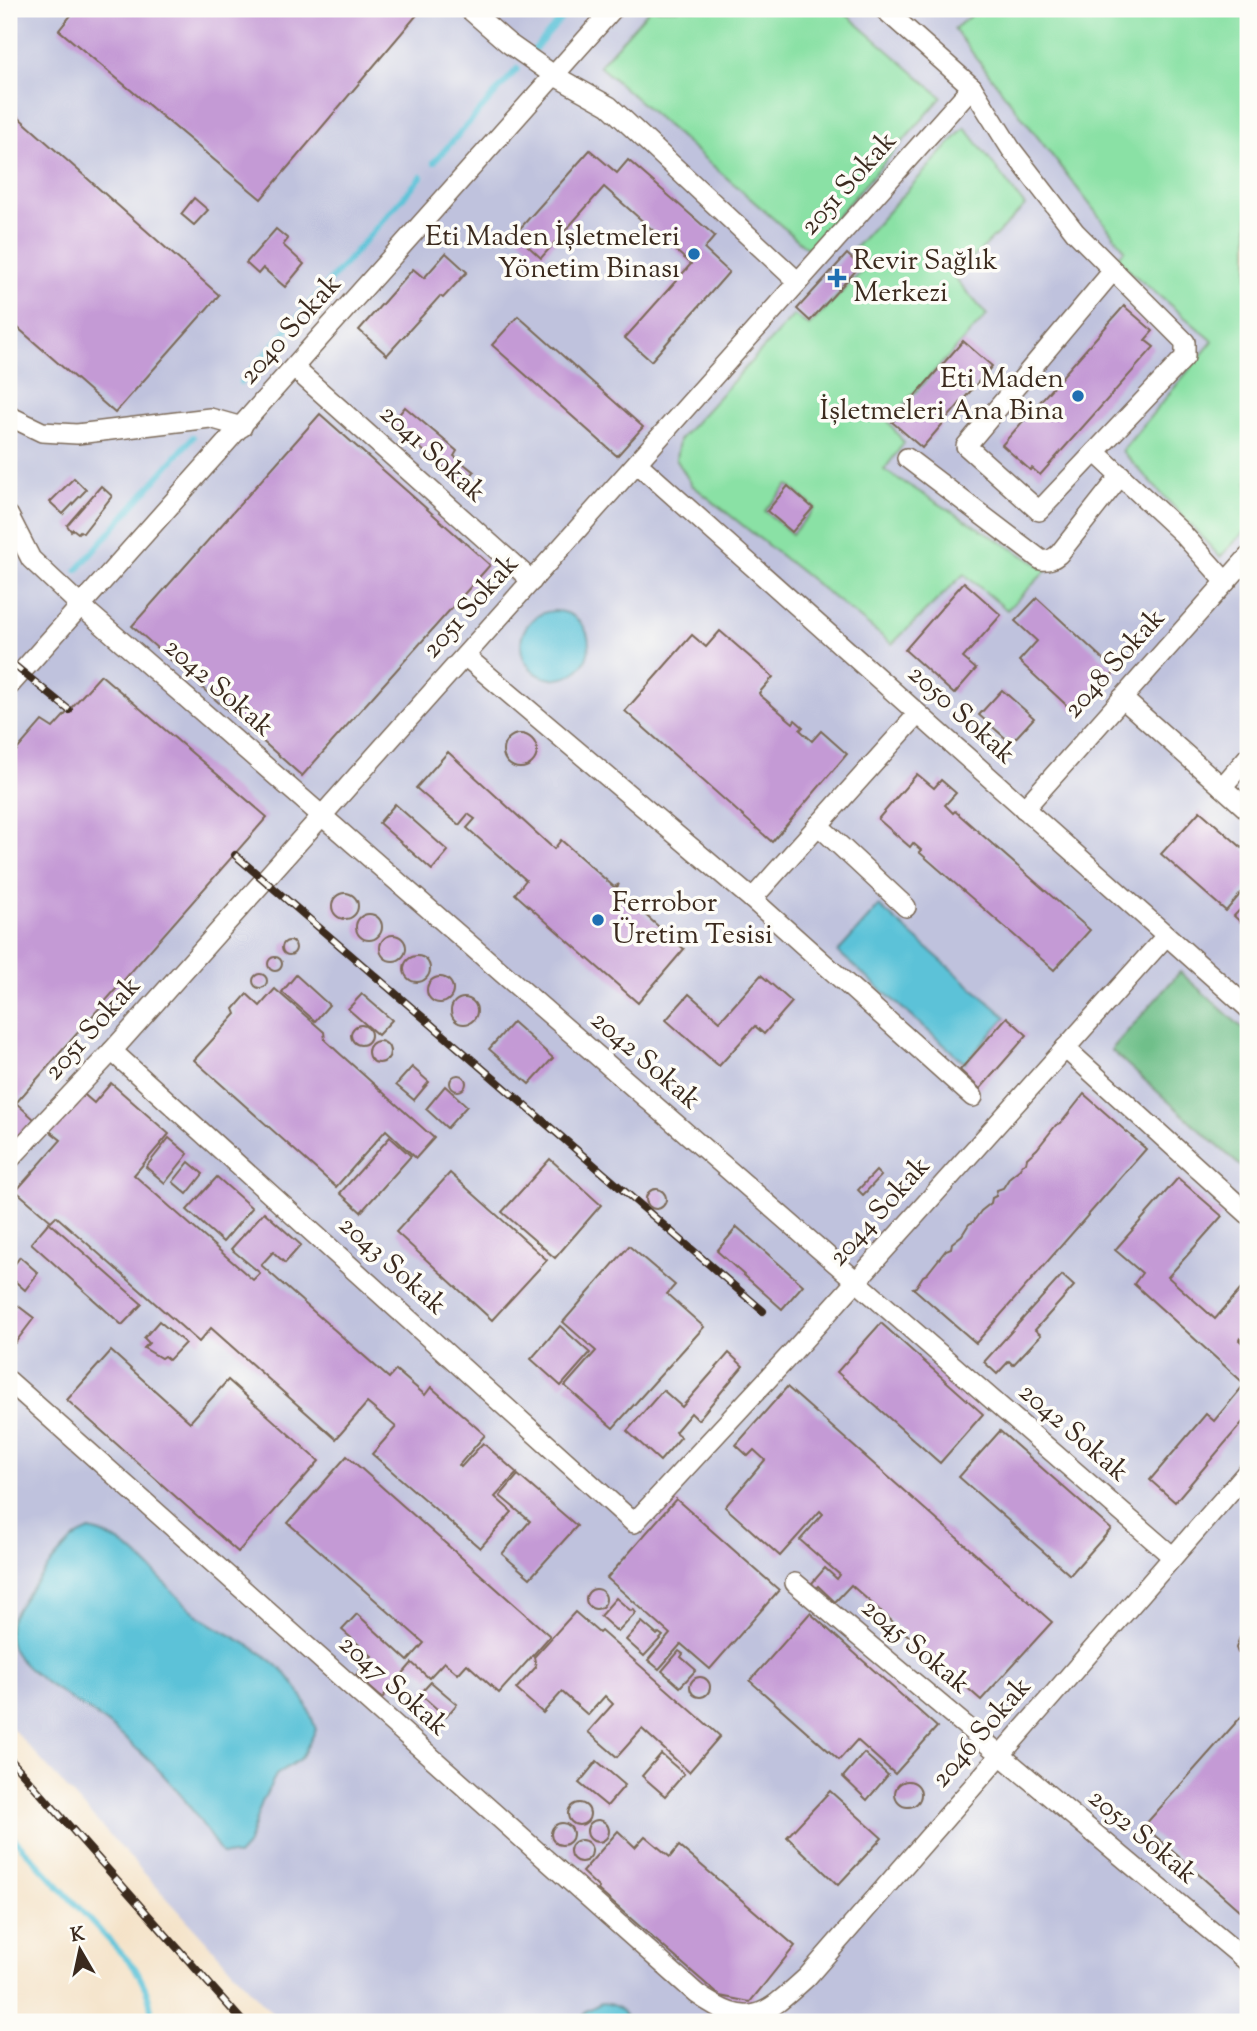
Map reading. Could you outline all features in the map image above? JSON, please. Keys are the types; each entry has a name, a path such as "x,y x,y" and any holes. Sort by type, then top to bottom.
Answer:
{"lane":[{"path":"469,9 508,43 555,76 609,106 798,282"},
{"name":"2040 Sokak","path":"9,686 613,9"},
{"path":"884,9 972,88 1011,149 1075,232 1112,272 1183,338 1185,357 1039,511 966,446 1112,272"},
{"name":"2051 Sokak","path":"9,1160 112,1051 972,88"},
{"name":"2041 Sokak","path":"294,368 532,580"},
{"path":"9,416 42,432 77,434 210,418 242,427"},
{"path":"1095,452 1182,533 1226,582"},
{"path":"907,458 1045,561 1059,554 1121,475"},
{"name":"2050 Sokak","path":"637,463 1248,1008"},
{"name":"2042 Sokak","path":"9,516 31,559 81,606 1173,1557"},
{"name":"2048 Sokak","path":"1024,809 1248,557"},
{"path":"465,656 751,899 973,1097"},
{"path":"1122,698 1248,810"},
{"path":"751,899 918,714"},
{"path":"1222,787 1248,757"},
{"path":"818,825 906,907"},
{"name":"2044 Sokak","path":"634,1523 1166,936"},
{"path":"1065,1048 1248,1214"},
{"name":"2043 Sokak","path":"112,1051 634,1523"},
{"name":"2047 Sokak","path":"9,1381 697,1994 719,2011 748,2016"},
{"name":"2046 Sokak","path":"748,2016 761,2015 773,2008 807,1977 1248,1471"},
{"name":"2045 Sokak","path":"795,1583 1000,1755"},
{"name":"2052 Sokak","path":"1000,1755 1248,1962"}],"shaded area":[{"path":"17,9 1248,9 1248,2022 280,2022 9,1725 9,18"}],"green space":[{"path":"650,9 840,9 942,97 808,249 599,66"},
{"path":"979,9 1248,9 1248,528 1220,557 1122,451 1213,341 1115,259 1125,250 954,29"},
{"path":"965,127 1025,206 954,277 987,315 888,421 904,443 884,470 1047,570 1007,610 964,574 892,644 692,485 676,459 679,440 794,315 809,326 866,267 852,251","holes":["788,485 815,508 792,534 765,511"]},
{"path":"1180,972 1248,1033 1248,1173 1111,1050"}],"water":[{"path":"555,611 568,614 579,621 586,632 589,645 586,658 579,669 568,676 555,679 542,676 531,669 524,658 521,645 524,632 531,621 542,614"},
{"path":"879,906 1006,1017 965,1063 838,952"},
{"path":"90,1530 122,1544 137,1555 202,1618 279,1667 292,1681 306,1704 316,1730 301,1758 276,1775 262,1802 247,1846 238,1856 222,1854 177,1790 156,1767 110,1726 42,1679 18,1658 12,1647 9,1628 18,1608 61,1552 76,1537"},
{"path":"601,2003 618,2008 628,2022 581,2022 586,2011"}],"building":[{"path":"76,9 422,9 261,199 59,30"},
{"path":"9,109 219,295 115,413 9,320"},
{"name":"Eti Maden İşletmeleri Yönetim Binası","path":"590,150 617,173 628,160 715,236 704,249 729,272 651,361 625,338 691,264 604,187 541,258 515,234"},
{"path":"194,198 208,210 194,225 181,214"},
{"path":"276,229 288,239 283,245 304,264 285,287 263,268 258,274 246,263"},
{"path":"446,253 467,272 443,298 440,296 387,355 359,330 413,269 424,278"},
{"name":"Revir Sağlık Merkezi","path":"847,254 860,266 810,321 797,309"},
{"name":"Eti Maden İşletmeleri Ana Bina","path":"1124,306 1153,331 1145,340 1154,347 1040,475 1032,468 1030,470 1002,445"},
{"path":"518,316 643,427 617,456 492,345"},
{"path":"963,341 992,366 922,448 892,422"},
{"path":"405,407 457,451 454,456 474,472 464,484 391,424"},
{"path":"320,414 490,565 302,776 132,626"},
{"path":"74,478 86,490 63,514 50,502"},
{"path":"101,486 112,496 83,533 73,529 71,531 67,525"},
{"path":"788,486 813,508 792,532 767,511"},
{"path":"964,582 1001,615 963,658 976,669 954,694 905,650"},
{"path":"1037,598 1116,671 1076,714 1019,661 1037,641 1015,621"},
{"path":"720,631 773,677 760,695 793,723 795,720 803,727 800,730 812,741 821,731 847,754 772,842 625,711 692,635 706,647"},
{"path":"101,675 267,817 16,1103 34,1119 9,1148 9,759 42,721 53,728"},
{"path":"1002,690 1034,718 1011,743 979,715"},
{"path":"520,734 532,739 537,751 532,763 520,768 508,763 503,751 508,739"},
{"name":"Ferrobor Üretim Tesisi","path":"448,752 554,849 561,840 614,887 619,884 616,889 684,949 638,1003 515,894 526,880 467,828 475,819 468,814 459,825 416,788"},
{"path":"917,774 934,788 941,780 956,793 945,805 1090,930 1054,970 919,852 921,850 913,843 910,847 878,819"},
{"path":"395,804 448,851 432,870 379,823"},
{"path":"1200,811 1248,853 1248,885 1226,911 1161,854"},
{"path":"345,893 354,897 358,906 354,915 345,919 336,915 332,906 336,897"},
{"path":"1248,901 1248,929 1234,916"},
{"path":"369,914 378,918 382,927 378,936 369,940 360,936 356,927 360,918"},
{"path":"393,935 402,939 406,948 402,957 393,961 384,957 380,948 384,939"},
{"path":"286,941 292,941 296,948 292,955 286,955 282,951 282,945"},
{"path":"417,956 426,960 430,969 426,978 417,982 408,978 404,969 408,960"},
{"path":"275,957 280,959 280,969 275,971 270,969 268,964 270,959"},
{"path":"260,974 265,976 265,986 260,988 255,986 253,981 255,976"},
{"path":"296,975 329,1005 315,1021 282,992"},
{"path":"761,975 792,1002 764,1034 755,1026 719,1066 666,1020 689,994 720,1021"},
{"path":"440,977 449,981 453,990 449,999 440,1003 431,999 427,990 431,981"},
{"path":"275,989 324,1032 325,1040 434,1138 416,1158 386,1130 336,1187 194,1060 236,1014 234,1009 247,994 260,1006"},
{"path":"362,994 392,1020 378,1035 348,1009"},
{"path":"464,998 473,1002 477,1011 473,1020 464,1024 455,1020 451,1011 455,1002"},
{"path":"1007,1017 1027,1035 980,1089 960,1070"},
{"path":"513,1022 553,1058 529,1084 489,1049"},
{"path":"357,1025 365,1025 371,1035 365,1045 357,1045 351,1039 351,1031"},
{"path":"379,1041 389,1048 390,1052 383,1062 379,1063 369,1056 368,1052 375,1042"},
{"path":"412,1067 429,1082 414,1100 396,1085"},
{"path":"458,1075 464,1077 464,1089 458,1091 452,1089 450,1083 452,1077"},
{"path":"111,1083 169,1134 134,1175 253,1280 260,1273 231,1249 264,1212 301,1245 285,1263 273,1252 261,1265 389,1378 396,1370 425,1395 431,1387 485,1435 459,1465 461,1467 483,1443 517,1473 495,1497 512,1512 480,1548 372,1454 396,1427 367,1403 336,1439 211,1328 199,1342 56,1216 51,1221 16,1191 61,1140 46,1128 79,1090 94,1103"},
{"path":"445,1086 467,1106 447,1128 426,1109"},
{"path":"1084,1094 1146,1149 976,1343 913,1288 991,1203 997,1190 1003,1188 1010,1177 1026,1163 1027,1158 1056,1125 1061,1123"},
{"path":"390,1137 411,1156 361,1212 340,1193"},
{"path":"169,1138 188,1154 165,1183 146,1167"},
{"path":"550,1159 601,1205 555,1258 502,1212"},
{"path":"189,1162 203,1174 187,1194 173,1182"},
{"path":"876,1171 881,1176 863,1195 858,1190"},
{"path":"450,1173 547,1260 492,1320 396,1232"},
{"path":"217,1177 252,1208 223,1242 187,1210"},
{"path":"1178,1178 1222,1216 1168,1277 1215,1319 1248,1281 1248,1346 1240,1338 1239,1340 1248,1348 1248,1387 1134,1284 1142,1273 1115,1250"},
{"path":"656,1189 663,1192 666,1199 663,1206 656,1209 649,1206 646,1199 649,1192"},
{"path":"49,1222 142,1304 122,1325 31,1243"},
{"path":"737,1227 803,1285 782,1309 717,1251"},
{"path":"629,1246 675,1285 667,1294 704,1327 613,1428 565,1386 596,1351 563,1322"},
{"path":"20,1257 38,1273 25,1290 9,1276"},
{"path":"1062,1275 1074,1286 1035,1330 1041,1335 1013,1365 1009,1361 997,1374 984,1362"},
{"path":"17,1305 34,1318 15,1343 9,1339 9,1315"},
{"path":"159,1321 185,1343 169,1360 144,1348 149,1343 144,1338"},
{"path":"881,1323 983,1414 940,1463 837,1372"},
{"path":"560,1326 590,1353 561,1386 531,1359"},
{"path":"111,1351 190,1422 228,1380 319,1461 238,1552 67,1400"},
{"path":"729,1353 743,1366 698,1420 691,1413 675,1432 681,1437 660,1461 627,1431 663,1390 682,1407"},
{"path":"1243,1386 1248,1391 1248,1416 1175,1502 1150,1480 1206,1414 1214,1421"},
{"path":"787,1387 1052,1622 981,1700 851,1585 835,1602 818,1586 816,1588 812,1583 825,1568 837,1579 840,1575 800,1540 823,1514 820,1511 780,1556 725,1507 765,1460 754,1450 748,1456 736,1445"},
{"path":"1000,1431 1111,1529 1070,1575 959,1477"},
{"path":"347,1456 550,1636 499,1693 467,1664 458,1674 444,1662 429,1678 412,1663 382,1698 356,1675 372,1656 342,1630 357,1614 408,1661 424,1643 288,1523"},
{"path":"518,1475 577,1526 530,1578 502,1554 530,1521 500,1496"},
{"path":"676,1499 779,1590 710,1669 681,1644 659,1669 648,1660 670,1634 607,1578"},
{"path":"596,1589 603,1592 606,1599 603,1606 596,1609 589,1606 586,1599 589,1592"},
{"path":"616,1598 636,1613 618,1632 600,1616"},
{"path":"575,1612 599,1633 601,1631 720,1736 689,1772 642,1729 617,1757 588,1732 613,1704 605,1696 588,1715 562,1692 543,1713 516,1689 536,1667 534,1657"},
{"path":"810,1613 937,1727 895,1774 857,1740 839,1760 750,1681"},
{"path":"642,1622 657,1635 659,1633 663,1636 644,1656 626,1640"},
{"path":"1248,1635 1248,1657 1238,1653 1236,1648 1240,1637"},
{"path":"679,1651 683,1654 681,1657 696,1670 680,1687 662,1671"},
{"path":"696,1677 704,1677 710,1687 704,1697 696,1697 690,1691 690,1683"},
{"path":"431,1682 457,1704 446,1717 420,1694"},
{"path":"1248,1709 1248,1918 1144,1826"},
{"path":"864,1753 888,1775 867,1800 843,1777"},
{"path":"661,1754 684,1774 665,1796 642,1776"},
{"path":"597,1761 625,1785 607,1806 579,1783"},
{"path":"908,1781 917,1785 921,1794 917,1803 908,1807 899,1803 895,1794 899,1785"},
{"path":"830,1791 882,1838 838,1885 787,1837"},
{"path":"579,1803 587,1806 590,1814 587,1822 579,1825 571,1822 568,1814 571,1806"},
{"path":"598,1820 606,1823 609,1831 606,1839 598,1842 590,1839 587,1831 590,1823"},
{"path":"562,1823 570,1826 573,1834 570,1842 562,1845 554,1842 551,1834 554,1826"},
{"path":"618,1831 635,1847 645,1836 670,1857 679,1846 795,1946 750,2002 720,1996 598,1890 582,1872"},
{"path":"581,1840 589,1843 592,1851 589,1859 581,1862 573,1859 570,1851 573,1843"}],"waterway":[{"path":"532,52 570,9"},
{"path":"434,162 517,69"},
{"path":"241,382 421,177"},
{"path":"77,570 193,437"},
{"path":"9,1833 135,1968 149,2000 151,2022"}],"railway":[{"path":"9,661 69,710"},
{"path":"235,855 763,1311"},
{"path":"9,1758 243,2022"}],"place":[{"name":"Eti Maden İşletmeleri Yönetim Binası","path":"694,254"},
{"name":"Revir Sağlık Merkezi","path":"837,278"},
{"name":"Eti Maden İşletmeleri Ana Bina","path":"1078,396"},
{"name":"Ferrobor Üretim Tesisi","path":"598,920"}]}
